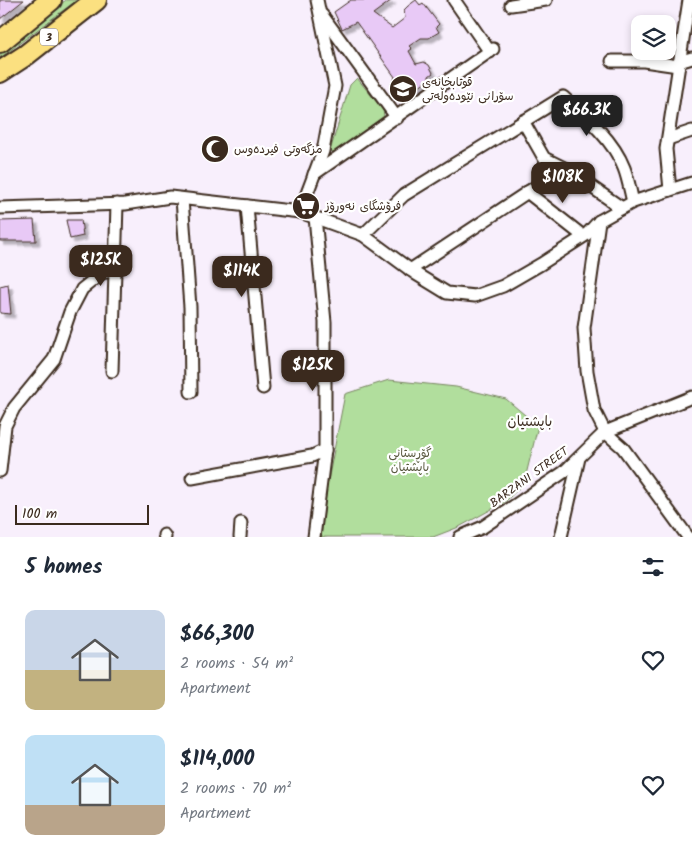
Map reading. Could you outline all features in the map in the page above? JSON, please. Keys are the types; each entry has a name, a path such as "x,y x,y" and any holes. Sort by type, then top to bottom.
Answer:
{"highway":[{"name":"3","path":"0,42 51,0"},
{"name":"3","path":"0,72 26,55 96,0"}],"street":[{"path":"300,212 323,151 335,86 317,0"},
{"path":"314,175 491,50 454,0"},
{"path":"511,5 546,0"},
{"path":"670,190 666,149 689,0"},
{"path":"320,12 397,118"},
{"path":"612,61 678,64 692,58"},
{"path":"363,234 404,195 563,97 591,122 624,166 634,202"},
{"path":"523,121 544,158 564,168 622,208"},
{"path":"668,139 692,131"},
{"path":"410,270 564,168"},
{"path":"0,208 117,204 170,197 300,212 363,234 410,270 447,293 475,296 503,286 583,236 599,221 622,208 634,202 692,183"},
{"path":"527,192 583,236"},
{"path":"182,199 190,307 191,392"},
{"path":"112,371 117,204"},
{"path":"247,206 263,388"},
{"path":"314,537 325,450 325,322 315,217"},
{"path":"599,221 584,328 594,410 605,432 623,448 688,537"},
{"path":"0,471 5,426 14,408 54,359 70,312 82,289 102,272 115,270"},
{"name":"BARZANI STREET","path":"460,537 483,527 564,472 605,432 692,397"},
{"path":"192,478 312,456 325,450"},
{"path":"561,537 579,458"},
{"path":"240,537 241,523"}],"green space":[{"path":"66,0 77,0 0,58 0,50"},
{"path":"357,78 383,110 384,116 335,152 330,151 350,85"},
{"name":"گۆڕستانی باپشتیان","path":"389,380 456,387 506,399 538,426 524,483 505,502 459,527 433,537 321,537 327,486 345,394"}],"building":[{"path":"0,0 24,0 0,19"},
{"path":"351,0 392,0 373,14 392,28 405,18 404,10 408,6 416,0 420,5 423,3 439,24 436,27 439,32 429,38 421,38 409,46 412,49 409,51 416,64 424,62 429,65 433,73 429,76 429,79 409,93 398,91 393,83 395,77 356,22 342,29 334,12"},
{"path":"34,220 36,241 0,241 0,221"},
{"path":"66,220 81,220 83,236 70,239"},
{"path":"8,284 11,314 0,313 0,286"}],"place":[{"name":"قوتابخانەی سۆرانی نێودەوڵەتی","path":"403,89"},
{"name":"مزگەوتی فیردەوس","path":"215,149"},
{"name":"فرۆشگای نەورۆز","path":"306,206"}],"district":[{"name":"باپشتیان","path":"530,421"}]}
